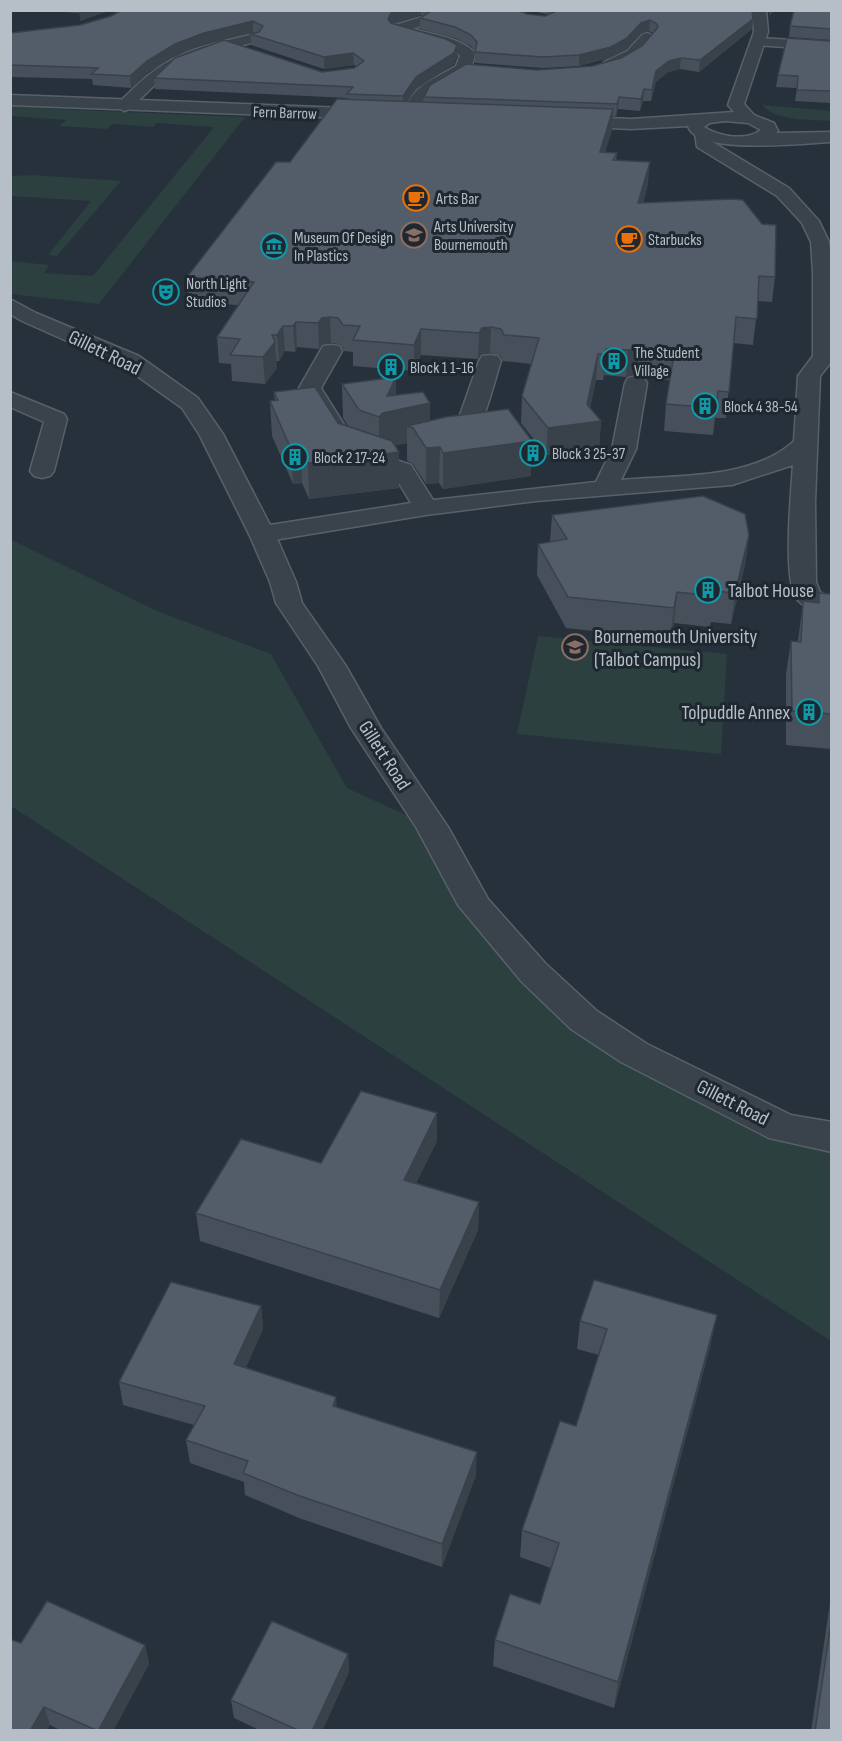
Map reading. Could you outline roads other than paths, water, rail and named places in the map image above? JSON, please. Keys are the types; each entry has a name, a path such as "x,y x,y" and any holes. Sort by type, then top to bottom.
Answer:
{"street":[{"path":"734,161 749,139 764,136 770,131 767,125 752,119 736,105 738,90 758,42 763,19 759,10"},
{"name":"Fern Barrow","path":"10,100 404,115 416,97 435,81 470,70 468,53 452,45 397,29 422,21"},
{"path":"599,68 630,56 643,46 648,37"},
{"path":"758,42 831,46"},
{"path":"124,106 168,66 204,51 226,45 256,46"},
{"path":"738,90 713,104 702,127 704,144 760,177 794,202 810,221 820,242 823,273 824,356 809,376 803,502 803,582 808,596 831,611"},
{"path":"549,121 631,124 678,132 702,127 725,116 786,125 831,128"},
{"path":"702,127 727,139 831,138"},
{"name":"Gillett Road","path":"17,315 131,361 190,403 212,434 262,534 283,582 289,603 332,666 366,728 432,827 475,904 534,973 584,1020 634,1053 783,1128 831,1137"},
{"path":"331,351 310,388 349,452 403,470 426,508"},
{"path":"390,466 392,455 456,441 466,431 490,361"},
{"path":"606,488 615,464 624,449 636,383"},
{"path":"10,399 56,419 42,471"},
{"path":"262,534 426,508 536,494 732,478 778,464 792,456 806,443"}],"place":[{"name":"Arts Bar","path":"416,198"},
{"name":"Arts University Bournemouth","path":"414,235"},
{"name":"Starbucks","path":"629,239"},
{"name":"Museum Of Design In Plastics","path":"274,246"},
{"name":"North Light Studios","path":"166,292"},
{"name":"The Student Village","path":"614,361"},
{"name":"Block 1 1-16","path":"391,367"},
{"name":"Block 4 38-54","path":"705,406"},
{"name":"Block 3 25-37","path":"533,453"},
{"name":"Block 2 17-24","path":"295,457"},
{"name":"Talbot House","path":"708,590"},
{"name":"Bournemouth University (Talbot Campus)","path":"575,647"},
{"name":"Tolpuddle Annex","path":"809,712"}]}
